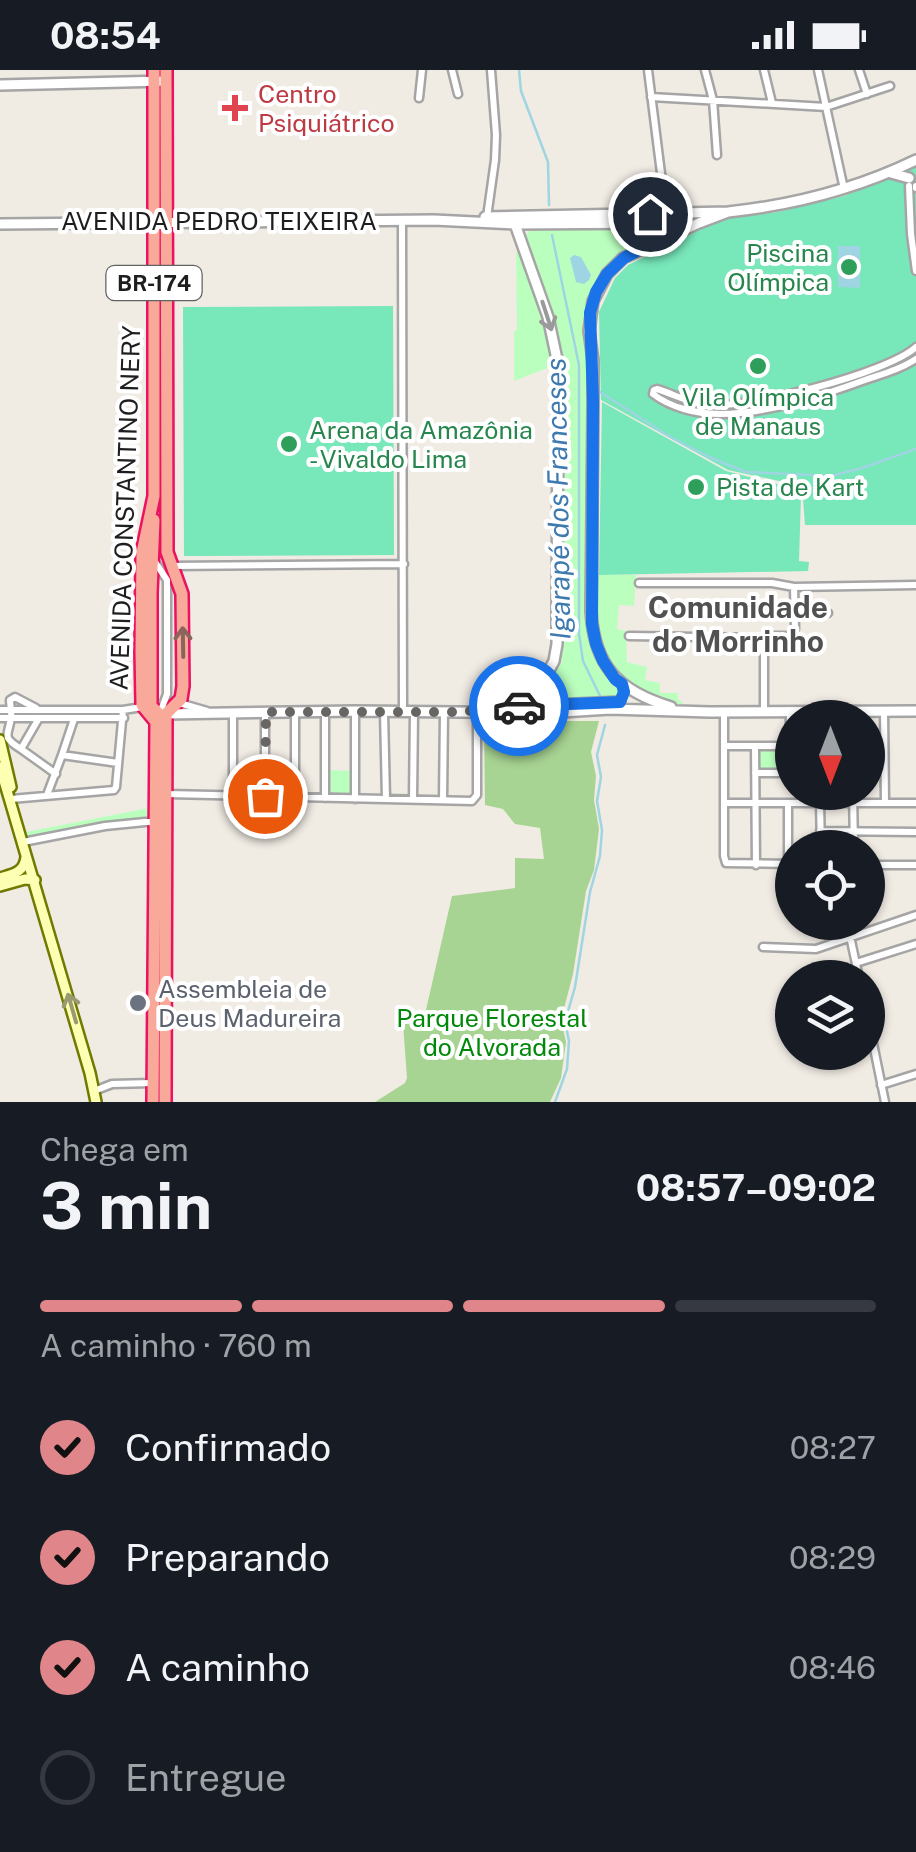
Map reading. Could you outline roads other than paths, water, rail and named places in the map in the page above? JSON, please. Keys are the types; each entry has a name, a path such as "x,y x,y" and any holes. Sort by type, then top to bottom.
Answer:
{"highway":[{"name":"AVENIDA CONSTANTINO NERY","path":"160,76 167,552 182,594 184,686 178,703"},
{"name":"AVENIDA CONSTANTINO NERY","path":"143,707 142,552 154,496 161,221"},
{"name":"BR-174","path":"154,496 151,706 161,716"},
{"path":"143,707 161,716 178,703"},
{"name":"BR-174","path":"161,716 166,794 164,1102"},
{"name":"BR-174","path":"153,1102 154,826 161,716"}],"main road":[{"path":"0,740 12,799"},
{"path":"0,766 97,1096"},
{"path":"0,786 12,799"},
{"path":"0,878 24,868 27,854"},
{"path":"0,886 34,880"}],"street":[{"path":"419,98 422,70"},
{"path":"452,70 458,94"},
{"path":"486,217 496,135 491,70"},
{"path":"648,70 666,213"},
{"path":"705,70 713,100 717,155"},
{"path":"764,70 772,103"},
{"path":"818,70 844,190"},
{"path":"859,70 867,94"},
{"path":"0,85 160,76"},
{"path":"652,96 826,106 890,86"},
{"name":"AVENIDA PEDRO TEIXEIRA","path":"0,224 402,220 520,224 653,218 666,213 728,212 773,206 844,190 888,173 913,176"},
{"path":"913,176 916,271"},
{"path":"688,711 646,699 615,679 596,644 592,624 593,369 589,322 596,292 615,265 648,245 728,212"},
{"path":"533,215 520,224 558,364 558,644 536,692 542,709"},
{"name":"AVENIDA PEDRO TEIXEIRA","path":"438,220 533,215 653,218"},
{"path":"648,245 656,236 653,218"},
{"path":"402,220 404,564 413,799"},
{"path":"916,347 882,370 855,384 789,403 736,409 698,404 660,389 653,391 657,398 696,412 722,414 736,409 786,394 823,385 852,375 882,370 916,359"},
{"path":"852,375 855,384"},
{"path":"786,394 789,403"},
{"path":"153,558 166,580 168,694 161,716 477,712 592,707 620,702"},
{"path":"170,566 404,564"},
{"path":"639,583 916,586"},
{"path":"629,636 792,635 794,587"},
{"path":"795,612 828,612"},
{"path":"764,638 764,712"},
{"path":"610,709 620,702 622,684"},
{"path":"168,694 178,703 227,713"},
{"path":"56,774 6,738 10,700 15,696 50,718 75,714"},
{"path":"0,710 11,714 124,714 143,707"},
{"path":"592,707 775,712"},
{"path":"355,711 355,799"},
{"path":"885,712 916,711"},
{"path":"265,796 266,712"},
{"path":"295,712 295,797"},
{"path":"325,712 325,798"},
{"path":"384,712 386,799"},
{"path":"444,712 444,800"},
{"path":"166,794 472,800 477,795 477,712"},
{"path":"724,712 726,862 775,864"},
{"path":"227,713 233,796"},
{"path":"0,718 11,714"},
{"path":"21,750 39,714"},
{"path":"47,795 75,714"},
{"path":"12,799 110,792 116,786 124,714"},
{"path":"724,746 775,746"},
{"path":"755,746 756,864"},
{"path":"62,755 118,763"},
{"path":"755,773 775,773"},
{"path":"724,803 775,804"},
{"path":"885,803 916,803"},
{"path":"854,810 854,830"},
{"path":"23,842 118,825 151,822 154,826"},
{"path":"885,831 916,832"},
{"path":"885,865 916,865"},
{"path":"885,926 916,915"},
{"path":"763,947 816,948 843,940"},
{"path":"865,960 916,944"},
{"path":"878,1070 885,1102"},
{"path":"881,1085 916,1074"},
{"path":"97,1096 112,1084 153,1082"}],"water":[{"name":"Piscina Olímpica","path":"838,246 860,246 860,288 838,287"},
{"path":"581,257 591,275 584,284 576,282 570,258"}],"waterway":[{"name":"Igarapé dos Franceses","path":"519,70 521,91 548,162 549,205"},
{"name":"Igarapé dos Franceses","path":"552,235 579,365 579,634 583,661 602,700"},
{"path":"597,390 670,437 746,472 831,476 916,449"},
{"name":"Igarapé dos Franceses","path":"555,1102 567,1069 569,1041 565,1022 600,856 602,830 597,801 601,777 597,755 605,725"}],"place":[{"name":"Centro Psiquiátrico","path":"235,108"},
{"name":"Piscina Olímpica","path":"849,267"},
{"name":"Vila Olímpica de Manaus","path":"758,366"},
{"name":"Arena da Amazônia - Vivaldo Lima","path":"289,444"},
{"name":"Pista de Kart","path":"696,487"},
{"name":"Assembleia de Deus Madureira","path":"138,1003"}],"district":[{"name":"Comunidade do Morrinho","path":"738,625"}],"park label":[{"name":"Parque Florestal do Alvorada","path":"492,1032"}]}
